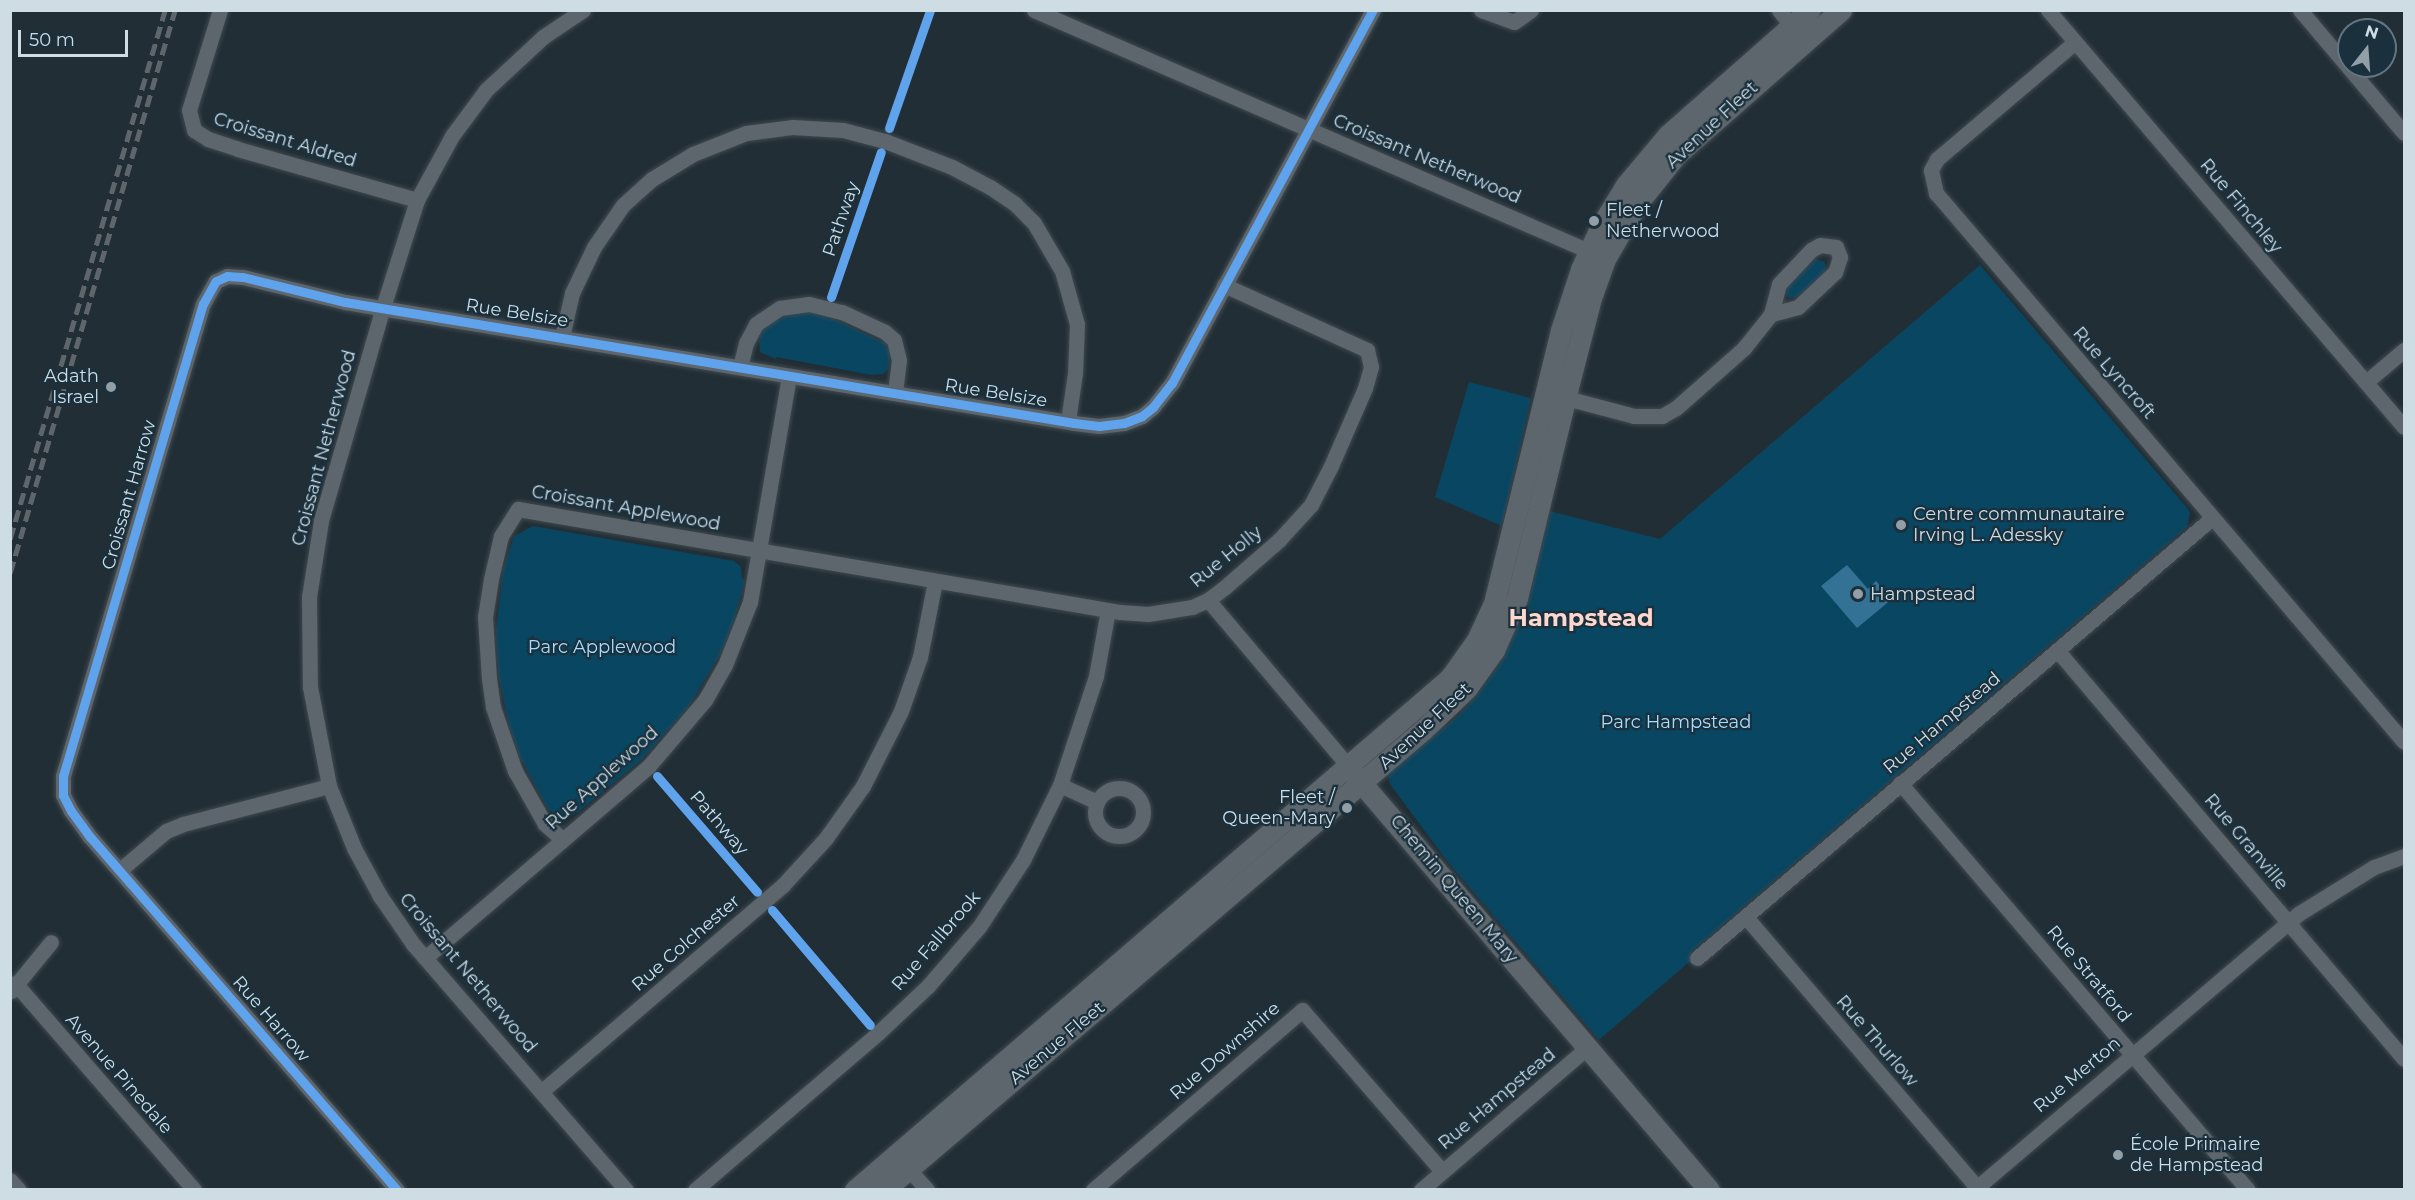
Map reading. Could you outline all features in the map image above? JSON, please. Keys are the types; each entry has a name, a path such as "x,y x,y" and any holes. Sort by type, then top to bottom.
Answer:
{"main road":[{"name":"Avenue Fleet","path":"855,1190 903,1162 1355,775 1467,688 1482,670 1502,635 1520,588 1556,395 1592,298 1597,255 1676,155 1792,26 1810,10"},
{"name":"Avenue Fleet","path":"1792,26 1841,10"},
{"name":"Chemin Queen Mary","path":"1355,775 1709,1190"},
{"name":"Avenue Fleet","path":"884,1190 903,1162"}],"street":[{"name":"Croissant Aldred","path":"220,10 189,110 194,130 208,139 238,149 417,200"},
{"name":"Croissant Netherwood","path":"582,10 543,37 486,90 452,136 417,200 383,307 321,521 309,597 310,687 328,786 365,870 394,918 425,958 626,1190"},
{"name":"Croissant Netherwood","path":"1034,10 1597,255"},
{"name":"Rue Belsize","path":"383,307 1099,426 1118,424 1136,418 1154,407 1172,383 1373,10"},
{"path":"1481,10 1514,22 1531,10"},
{"name":"Rue Finchley","path":"2048,10 2404,427"},
{"path":"2300,10 2404,133"},
{"name":"Rue Lyncroft","path":"2074,42 1945,152 1931,170 1932,182 1942,201 2404,742"},
{"path":"562,337 569,302 594,247 622,205 652,179 693,154 746,133 792,127 843,130 885,141 952,167 990,187 1015,204 1034,223 1062,271 1077,324 1076,373 1068,421"},
{"path":"1556,395 1634,416 1662,416 1676,408 1744,348 1771,314 1779,284 1811,250 1820,245 1836,247 1840,257 1835,272 1798,307 1771,314"},
{"name":"Croissant Harrow","path":"120,870 90,837 71,811 63,795 63,776 208,291 216,281 227,276 243,277 320,297 383,307"},
{"name":"Rue Holly","path":"759,551 1108,610 1156,614 1192,607 1208,600 1279,540 1311,505 1336,457 1371,367 1367,350 1224,285"},
{"path":"740,367 749,335 761,319 780,308 809,304 842,312 885,332 894,340 899,360 895,393"},
{"path":"2366,382 2404,350"},
{"name":"Rue Applewood","path":"425,958 648,767 705,700 725,665 750,602 789,376"},
{"name":"Croissant Applewood","path":"562,839 547,826 524,789 507,752 493,707 486,653 485,617 495,556 507,525 518,510 759,551"},
{"name":"Rue Hampstead","path":"1697,958 2212,518"},
{"name":"Rue Colchester","path":"542,1091 783,885 826,838 863,786 902,711 920,657 935,581"},
{"name":"Chemin Queen Mary","path":"1208,600 1355,775"},
{"name":"Rue Fallbrook","path":"695,1190 878,1034 928,986 993,906 1041,826 1060,785 1096,676 1108,610"},
{"name":"Rue Granville","path":"2057,650 2404,1059"},
{"name":"Rue Stratford","path":"1900,783 2248,1190"},
{"path":"1060,785 1098,802"},
{"path":"120,870 166,831 183,824 328,786"},
{"name":"Rue Merton","path":"1977,1189 2288,922 2306,908 2374,867 2404,856"},
{"name":"Rue Harrow","path":"120,870 397,1190"},
{"name":"Rue Thurlow","path":"1746,917 1977,1189"},
{"path":"13,987 51,942"},
{"name":"Avenue Pinedale","path":"13,987 194,1190"},
{"name":"Rue Downshire","path":"1093,1190 1302,1010 1443,1171"},
{"name":"Rue Hampstead","path":"1421,1190 1588,1047"},
{"path":"903,1162 927,1190"},
{"path":"10,1180 19,1190"}],"green space":[{"path":"1815,259 1825,262 1826,273 1797,297 1789,298 1786,294 1788,286"},
{"name":"Parc Hampstead","path":"1980,265 2188,509 2190,513 2187,527 1692,951 1696,956 1599,1040 1447,861 1390,784 1388,774 1460,714 1482,689 1502,659 1527,600 1549,511 1660,539"},
{"path":"798,312 817,313 832,318 885,343 891,354 888,369 883,374 871,375 777,357 776,359 760,352 759,337 763,329 779,317"},
{"path":"1469,382 1531,398 1502,526 1435,497"},
{"name":"Parc Applewood","path":"533,526 734,561 741,567 742,579 745,580 734,621 722,651 688,708 642,759 577,813 567,817 558,816 547,808 519,755 509,726 498,673 496,631 503,569 514,536"}],"shaded area":[{"name":"Hampstead","path":"1847,565 1868,589 1876,581 1892,599 1857,628 1821,586"}],"railway":[{"path":"10,539 165,10"},
{"path":"10,573 175,10"}],"cycle path":[{"path":"889,128 930,10"},
{"path":"397,1190 90,837 71,811 63,795 63,776 203,304 216,281 227,276 243,277 345,302 1074,423 1099,426 1124,423 1142,416 1153,407 1172,383 1373,10"},
{"name":"Pathway","path":"831,297 881,152"},
{"name":"Pathway","path":"657,776 757,892"},
{"path":"772,910 870,1025"}],"place":[{"name":"Fleet / Netherwood","path":"1594,221"},
{"name":"Adath Israel","path":"111,387"},
{"name":"Centre communautaire Irving L. Adessky","path":"1901,525"},
{"name":"Hampstead","path":"1858,594"},
{"name":"Fleet / Queen-Mary","path":"1347,808"},
{"name":"École Primaire de Hampstead","path":"2118,1155"}],"district":[{"name":"Hampstead","path":"1581,618"}]}
